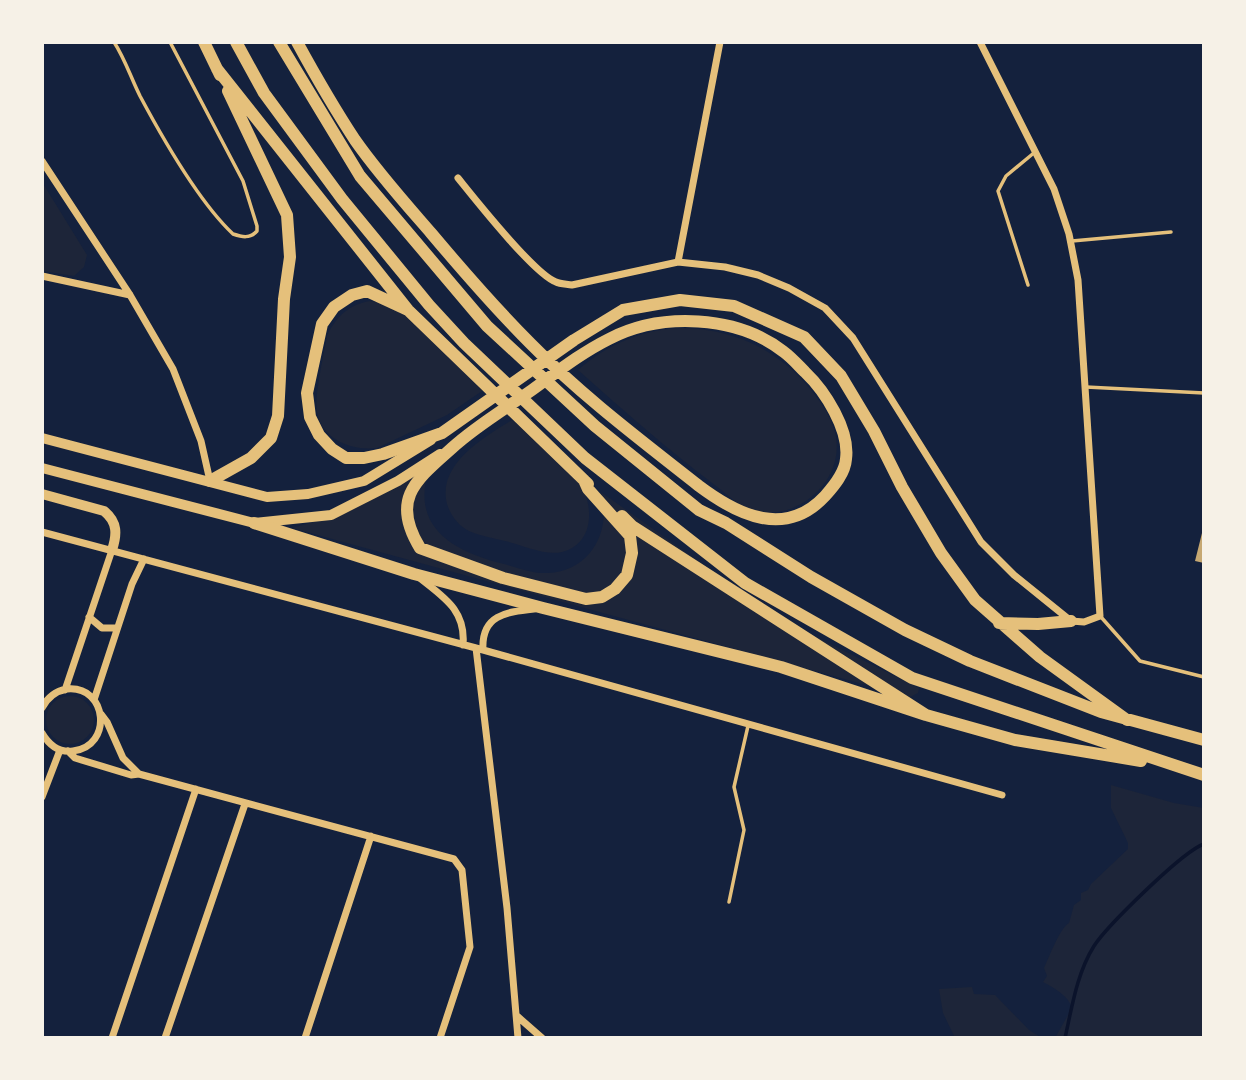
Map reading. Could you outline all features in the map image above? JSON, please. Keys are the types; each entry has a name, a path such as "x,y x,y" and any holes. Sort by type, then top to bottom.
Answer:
{"highway":[{"path":"204,42 287,215 289,257 278,416 271,438 251,458 210,481"},
{"path":"236,42 264,93 310,157 447,324 585,458 745,583 912,678 1204,775"},
{"path":"279,42 360,176 487,326 595,426 699,510 726,523 811,577 905,630 970,661 1127,720 1204,740"},
{"path":"297,42 355,140 395,192 491,303 533,346 598,405 711,495 741,511 772,520 790,519 808,511 838,481 846,460 844,440 834,410 815,381 783,351 751,334 714,323 678,321 648,326 613,336 589,350 479,428 463,439 420,477 407,498 408,526 420,548 503,578 586,600 601,597 615,589 627,575 632,553 629,536 588,489 584,480"},
{"path":"217,69 408,310 632,526 926,715"},
{"path":"408,310 368,291 352,295 334,307 322,324 307,393 310,416 319,435 345,458 383,454 442,433 574,340 623,310 680,300 734,306 804,337 841,376 941,553 975,600 1040,657 1127,720"},
{"path":"254,523 414,574 781,667 926,715 1015,740 1183,768"},
{"path":"999,623 1071,621"}],"main road":[{"path":"42,438 267,497 308,494 364,481 442,433"},
{"path":"42,468 254,523 331,515 398,481 463,439"},
{"path":"42,494 104,511 109,515 117,534 112,550"}],"street":[{"path":"678,262 720,42"},
{"path":"458,178 484,211 528,258 556,283 572,285 678,262 725,267 758,275 825,308 853,338 981,542 1014,576 1071,621 1084,622 1100,616 1078,280 1054,189 980,42"},
{"path":"42,161 130,295 173,369 201,441 210,481"},
{"path":"42,276 130,295"},
{"path":"42,532 480,649 1002,795"},
{"path":"65,690 112,550"},
{"path":"94,700 132,584 145,559"},
{"path":"414,574 456,611 462,620 463,645"},
{"path":"518,1038 480,649 489,623 499,616 508,612 543,608"},
{"path":"89,617 102,628 117,628"},
{"path":"42,708 46,697 65,690 81,691 94,700 123,758 139,774"},
{"path":"42,746 60,749 84,748 91,744 100,731 101,715"},
{"path":"42,733 75,758 454,859 462,870 470,947 440,1038"},
{"path":"42,797 60,749"},
{"path":"112,1038 196,789"},
{"path":"164,1038 245,804"},
{"path":"305,1038 371,836"},
{"path":"516,1015 542,1038"}],"lane":[{"path":"114,42 145,105 195,186 233,234 251,236 257,231 257,226 243,181 170,42"},
{"path":"1028,285 998,191 1006,176 1035,152"},
{"path":"1070,242 1171,232"},
{"path":"1086,387 1204,393"},
{"path":"1100,616 1140,661 1204,677"},
{"path":"729,902 744,830 734,787 748,726"}],"shaded area":[{"path":"42,182 87,255 84,267 74,276 42,271"},
{"path":"370,301 397,305 485,389 447,415 377,448 358,448 340,442 325,430 316,405 327,336 339,317 356,305"},
{"path":"683,328 723,333 759,347 791,369 818,399 834,428 837,450 826,481 815,494 801,504 785,510 768,513 746,508 663,444 578,370 601,353 627,340 654,331"},
{"path":"512,420 562,462 582,486 589,508 587,530 581,540 562,552 534,550 469,531 456,521 448,507 448,478 455,466 476,444"},
{"path":"430,466 425,487 425,505 430,520 439,532 465,551 530,571 563,571 587,557 595,546 603,520 601,492 736,588 814,636 919,688 918,693 910,697 292,528 363,503"},
{"path":"70,696 79,697 87,703 93,711 93,729 87,737 79,743 70,744 61,743 53,737 47,729 46,720 47,711 53,703 61,697"},
{"path":"1111,785 1174,803 1204,808 1204,1038 1055,1038 1072,1008 1064,996 1043,982 1047,976 1044,968 1059,936 1069,923 1074,905 1081,900 1081,893 1088,890 1128,849 1128,843 1111,808"},
{"path":"972,987 974,994 995,995 1029,1030 1042,1038 955,1038 943,1013 939,989"}],"building":[{"path":"1204,529 1204,563 1195,561"}],"waterway":[{"path":"1065,1038 1079,979 1094,946 1146,890 1180,860 1204,844"}]}
